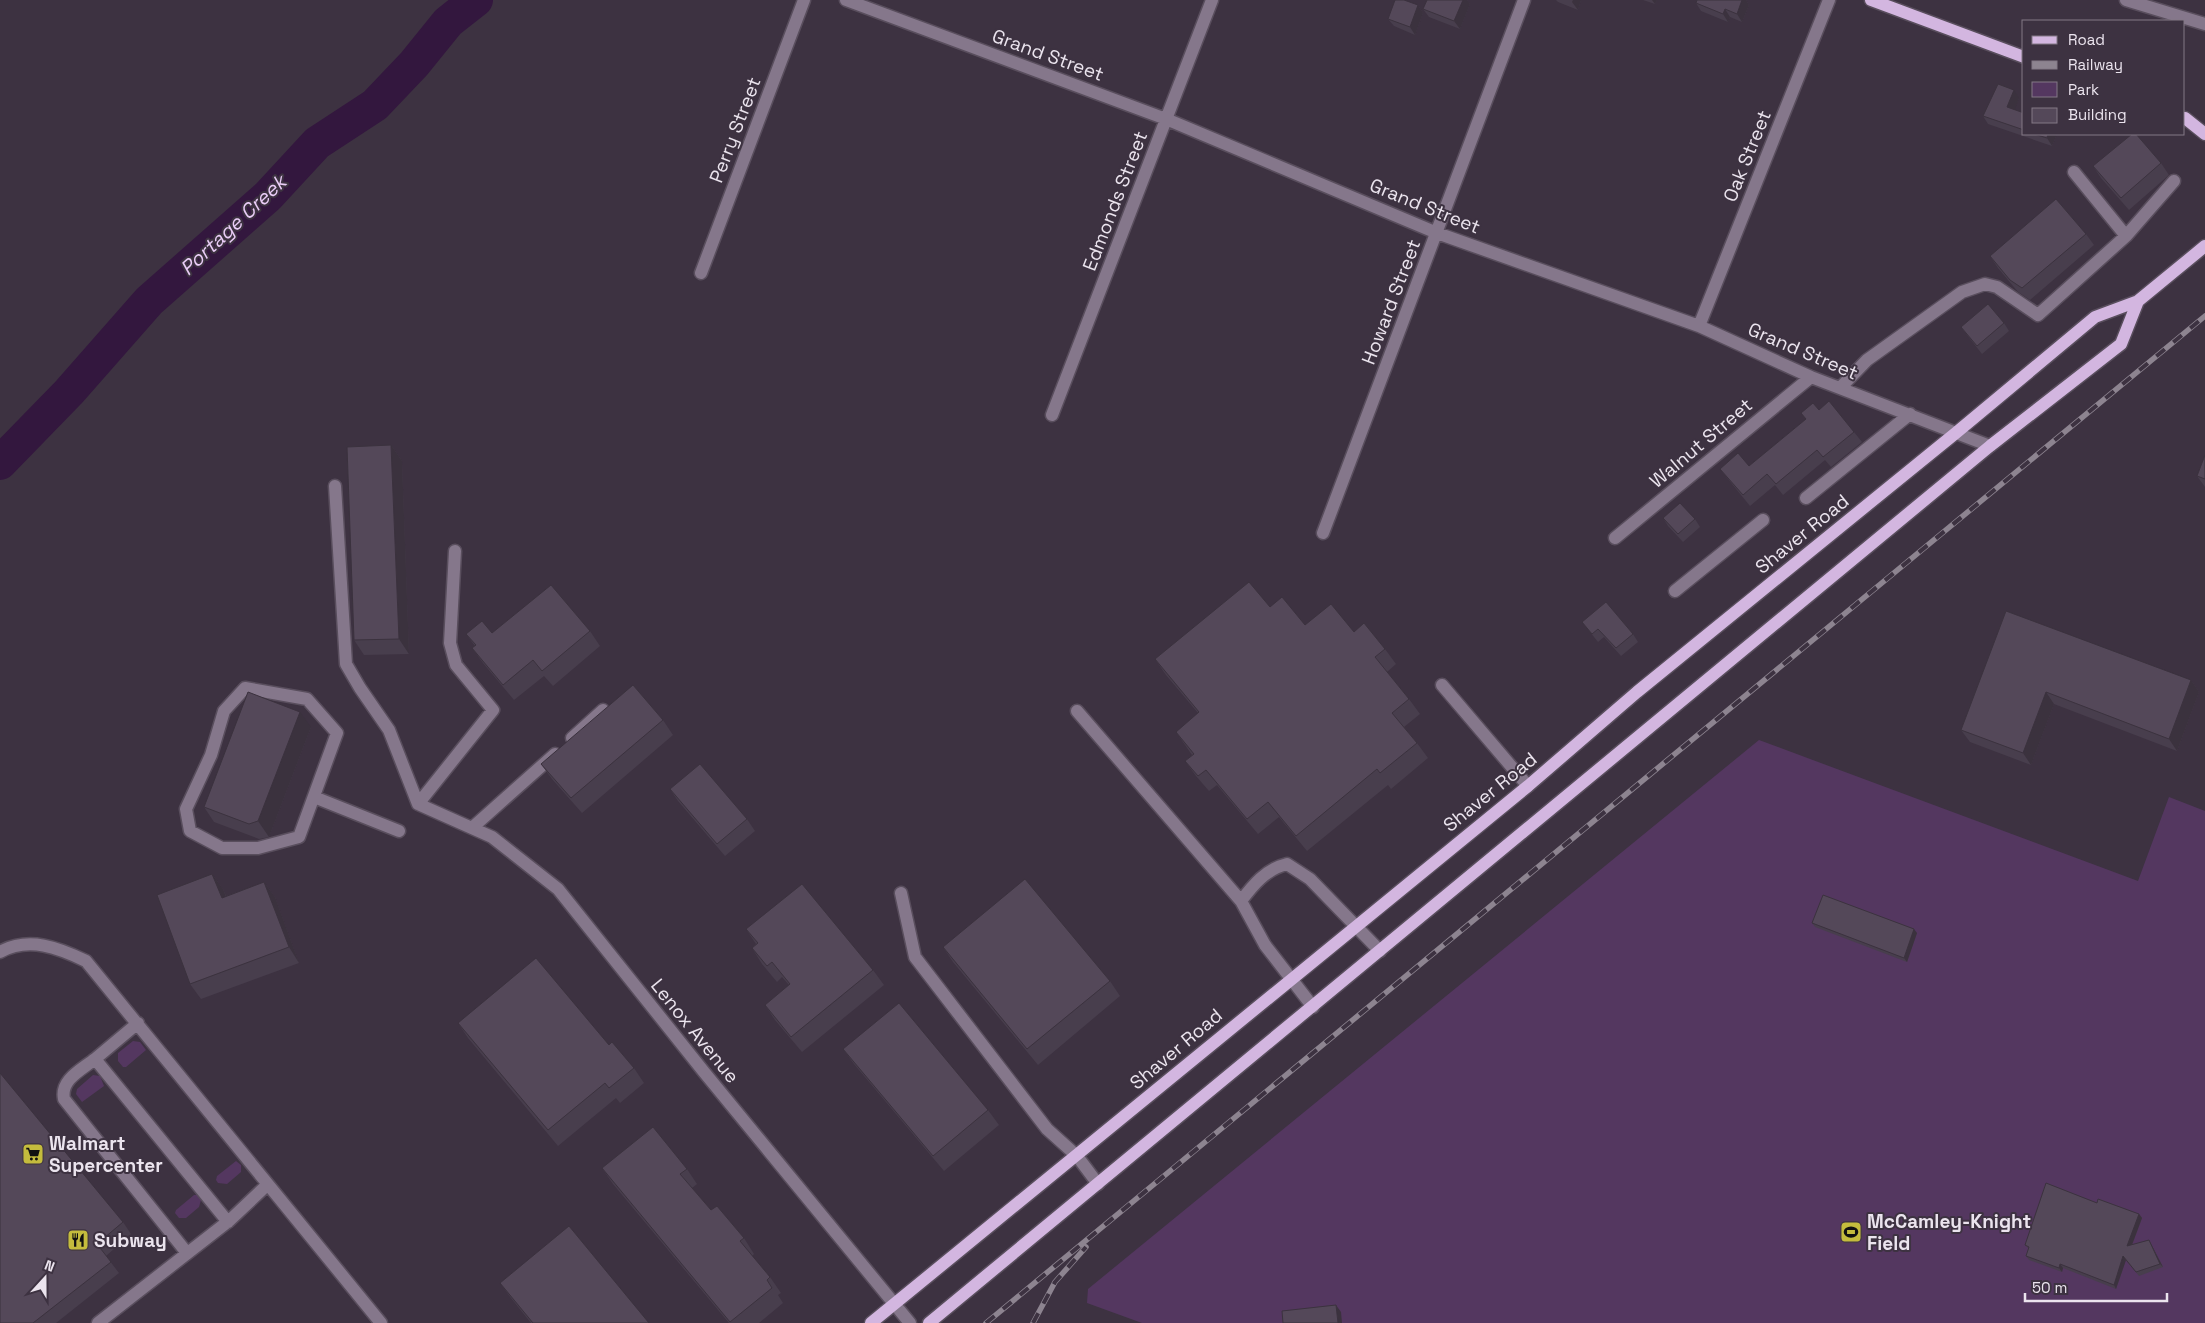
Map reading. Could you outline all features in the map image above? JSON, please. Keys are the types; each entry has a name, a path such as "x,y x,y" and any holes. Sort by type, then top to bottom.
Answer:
{"main road":[{"path":"1871,0 2022,56"},
{"path":"2185,118 2205,125"},
{"path":"2185,119 2205,134"},
{"name":"Shaver Road","path":"870,1323 1077,1156 1290,978 1528,786 1637,692 1957,432 2095,317 2138,301 2205,246"},
{"name":"Shaver Road","path":"929,1323 1990,446 2121,344 2138,301"}],"street":[{"name":"Perry Street","path":"701,273 804,0"},
{"name":"Grand Street","path":"846,0 1166,119 1437,233 1700,326 1811,377 1990,446"},
{"name":"Edmonds Street","path":"1052,415 1212,0"},
{"name":"Howard Street","path":"1323,533 1524,0"},
{"name":"Oak Street","path":"1700,326 1829,0"},
{"path":"2126,0 2205,24"},
{"path":"2074,172 2126,236"},
{"path":"1840,388 1867,360 1962,292 1985,284 2038,315 2126,236 2174,181"},
{"name":"Walnut Street","path":"1616,538 1811,377"},
{"path":"1806,498 1910,414"},
{"path":"335,486 346,664 389,730 418,804"},
{"path":"1675,591 1763,520"},
{"path":"418,804 493,710 456,664 450,643 455,551"},
{"path":"1442,685 1528,786"},
{"path":"245,688 307,699 337,733 314,797 299,836 258,848 222,848 190,831 186,809 211,755 224,711 245,688"},
{"path":"473,827 603,710"},
{"path":"1077,711 1241,901 1265,945 1313,1007"},
{"path":"314,797 400,831"},
{"name":"Lenox Avenue","path":"418,804 492,837 523,859 558,889 704,1072 910,1323"},
{"path":"1241,901 1254,884 1276,867 1288,864 1310,879 1380,951"},
{"path":"901,893 915,957 1047,1129 1077,1156 1098,1184"},
{"path":"0,952 30,943 62,949 86,961 381,1323"},
{"path":"138,1023 66,1082 63,1092 64,1099 186,1253"},
{"path":"95,1059 228,1222"},
{"path":"98,1323 228,1222 267,1185"}],"green space":[{"path":"1759,740 2138,881 2169,797 2205,811 2205,1323 1142,1323 1087,1303 1088,1289"},
{"path":"133,1041 140,1042 146,1050 126,1067 123,1067 118,1061 118,1053"},
{"path":"93,1075 100,1076 104,1086 82,1102 76,1094 77,1089"},
{"path":"236,1161 241,1165 241,1172 227,1184 218,1183 216,1180 217,1176"},
{"path":"194,1195 198,1195 201,1200 199,1207 186,1218 179,1218 175,1213 176,1210"}],"building":[{"path":"1395,0 1404,0 1418,5 1410,27 1388,19"},
{"path":"1427,0 1463,0 1454,21 1423,9"},
{"path":"1697,0 1742,0 1737,14 1725,9 1723,14 1696,3"},
{"path":"1998,84 2014,90 2007,107 2022,112 2022,129 1983,116"},
{"path":"2037,135 2048,135 2047,138"},
{"path":"2131,135 2137,135 2161,163 2121,198 2093,166"},
{"path":"2056,199 2086,234 2022,288 2010,280 1990,256"},
{"path":"1988,304 2004,323 1977,346 1961,327"},
{"path":"1829,401 1854,432 1823,457 1817,450 1776,484 1767,474 1743,495 1720,469 1738,453 1749,466 1806,419 1801,413 1813,403 1819,410"},
{"path":"391,445 399,639 354,640 347,447"},
{"path":"2205,455 2205,479 2197,476"},
{"path":"1680,503 1695,519 1678,534 1663,518"},
{"path":"1249,582 1270,607 1282,597 1305,625 1331,604 1354,632 1364,623 1385,649 1375,657 1409,699 1392,713 1417,743 1380,773 1377,769 1296,836 1268,802 1247,819 1206,770 1198,776 1185,761 1194,754 1176,732 1199,712 1155,659"},
{"path":"551,585 590,631 542,671 533,660 503,685 472,648 476,645 466,634 482,621 492,633"},
{"path":"1606,602 1633,634 1616,648 1598,629 1592,634 1582,622"},
{"path":"2006,611 2191,680 2169,739 2046,692 2023,753 1961,730"},
{"path":"633,685 663,720 571,798 541,764"},
{"path":"248,692 300,712 258,821 249,824 204,807"},
{"path":"700,764 747,819 717,844 670,789"},
{"path":"212,874 222,898 264,882 289,947 190,984 157,895"},
{"path":"1025,879 1110,981 1027,1049 943,947"},
{"path":"802,884 873,970 791,1037 765,1005 790,984 772,962 767,966 752,948 758,943 746,929"},
{"path":"1823,895 1914,929 1904,958 1812,923"},
{"path":"536,958 609,1045 612,1042 634,1068 609,1088 605,1083 548,1130 458,1023"},
{"path":"899,1003 988,1110 933,1156 843,1049"},
{"name":"Walmart Supercenter","path":"0,1073 123,1222 97,1244 111,1262 33,1323 0,1323"},
{"path":"653,1127 687,1169 680,1174 711,1210 717,1206 744,1238 740,1241 770,1277 767,1280 772,1288 730,1322 602,1168"},
{"path":"2046,1183 2097,1203 2098,1199 2139,1214 2127,1246 2149,1240 2160,1264 2136,1272 2123,1256 2114,1285 2060,1264 2059,1268 2026,1256 2029,1247 2025,1245"},
{"path":"569,1226 649,1323 533,1323 500,1283"},
{"path":"1336,1305 1338,1323 1283,1323 1282,1311"}],"waterway":[{"name":"Portage Creek","path":"0,463 69,392 149,301 268,196 317,143 375,105 414,64 448,22 476,0"}],"railway":[{"path":"986,1323 2205,316"},
{"path":"1033,1323 1055,1282 1086,1247"}],"place":[{"name":"Walmart Supercenter","path":"33,1154"},
{"name":"McCamley-Knight Field","path":"1851,1232"},
{"name":"Subway","path":"78,1240"}]}
